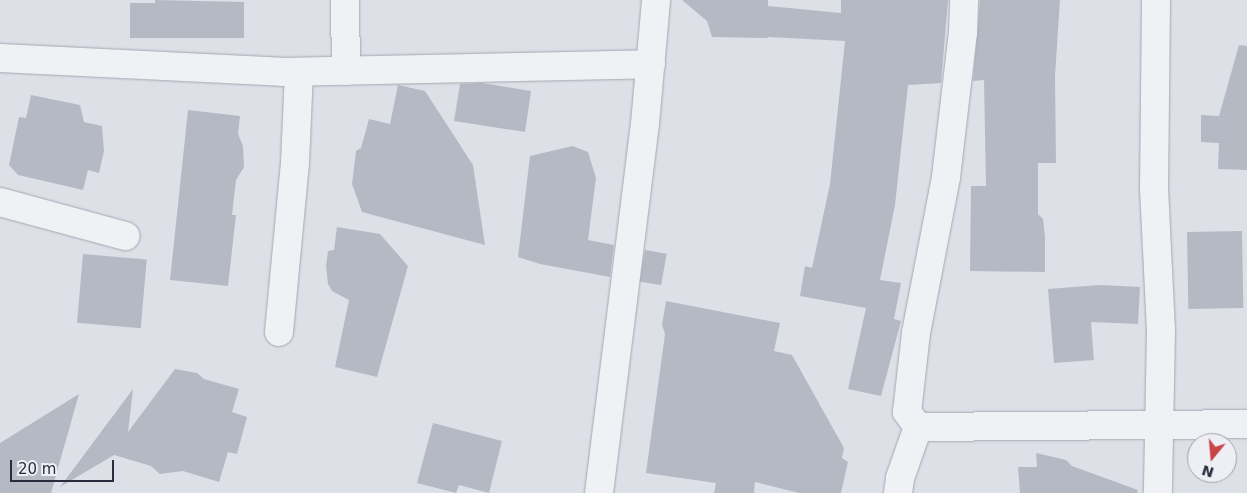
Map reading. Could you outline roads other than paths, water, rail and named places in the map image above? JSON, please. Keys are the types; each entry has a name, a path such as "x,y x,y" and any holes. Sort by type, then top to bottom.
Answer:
{"street":[{"path":"345,0 346,71"},
{"path":"599,493 651,64 656,0"},
{"path":"918,427 906,412 916,333 946,177 963,33 964,0"},
{"path":"1156,0 1154,188 1161,330 1158,493"},
{"path":"0,58 299,72 651,64"},
{"path":"279,332 295,164 299,72"},
{"path":"0,202 125,236"},
{"path":"918,427 1247,424"},
{"path":"898,493 900,478 918,427"}]}
